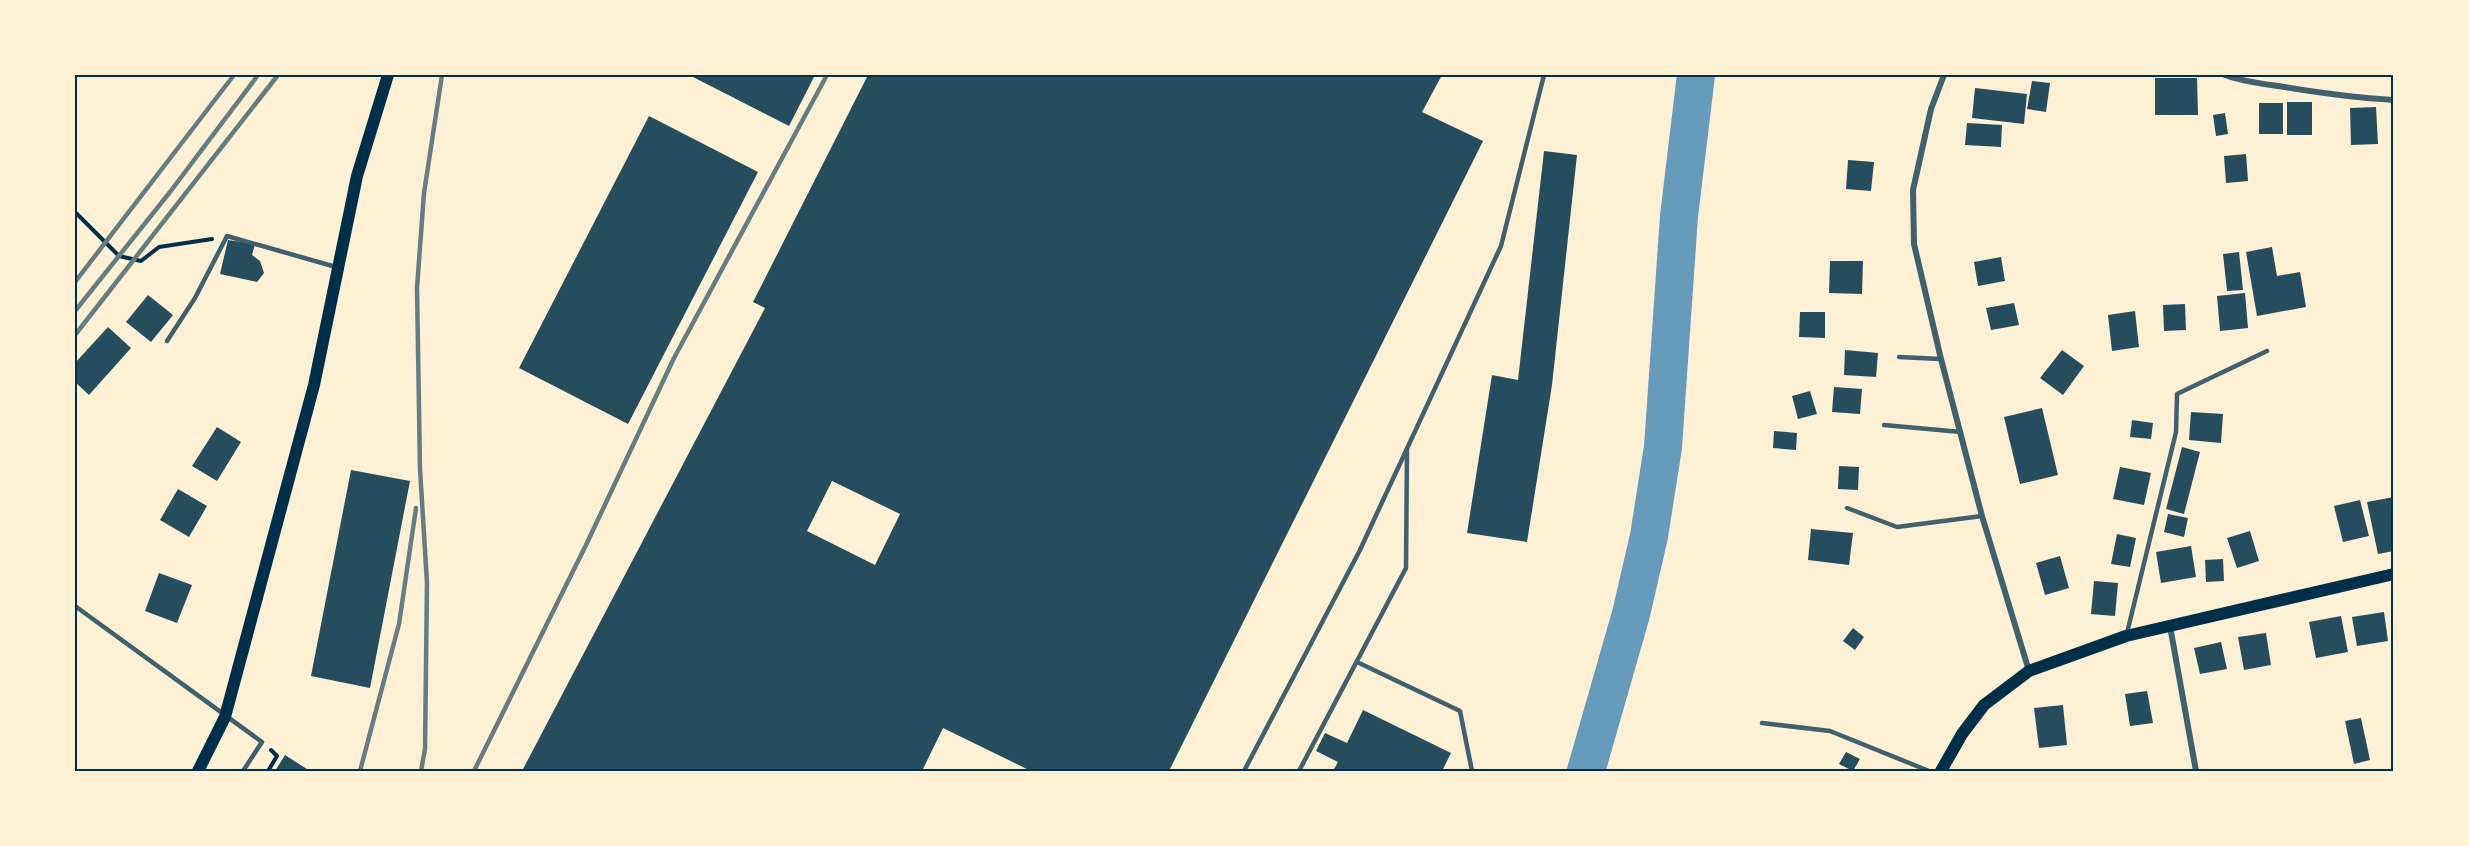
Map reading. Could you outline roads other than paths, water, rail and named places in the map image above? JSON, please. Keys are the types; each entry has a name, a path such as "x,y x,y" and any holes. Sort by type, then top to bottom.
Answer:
{"main road":[{"path":"198,771 225,717 314,385 357,176 388,75"},
{"path":"1941,771 1962,734 1984,705 2029,670 2126,636 2394,574"}],"street":[{"path":"1944,75 1929,118 1913,190 1912,206 1918,265 1982,516 2029,670"},
{"path":"2225,75 2239,80 2353,98 2394,100"},
{"path":"2170,626 2196,771"}],"lane":[{"path":"1244,771 1359,552 1501,246 1544,75"},
{"path":"167,341 195,298 227,236 338,268"},
{"path":"2126,636 2176,432 2177,394 2267,351"},
{"path":"1899,357 1941,359"},
{"path":"1884,425 1961,432"},
{"path":"1299,771 1406,568 1407,447"},
{"path":"1847,508 1897,527 1982,516"},
{"path":"75,606 262,742 243,771"},
{"path":"1357,662 1460,711 1472,771"},
{"path":"1762,723 1830,731 1929,771"}],"waterway":[{"path":"1586,771 1631,614 1649,536 1663,447 1679,216 1696,75"}],"railway":[{"path":"75,282 234,75"},
{"path":"75,311 170,192 258,75"},
{"path":"75,335 278,75"},
{"path":"421,771 425,749 427,583 420,469 417,288 424,193 442,75"},
{"path":"474,771 586,545 674,358 827,75"},
{"path":"360,771 399,624 416,508"}]}
